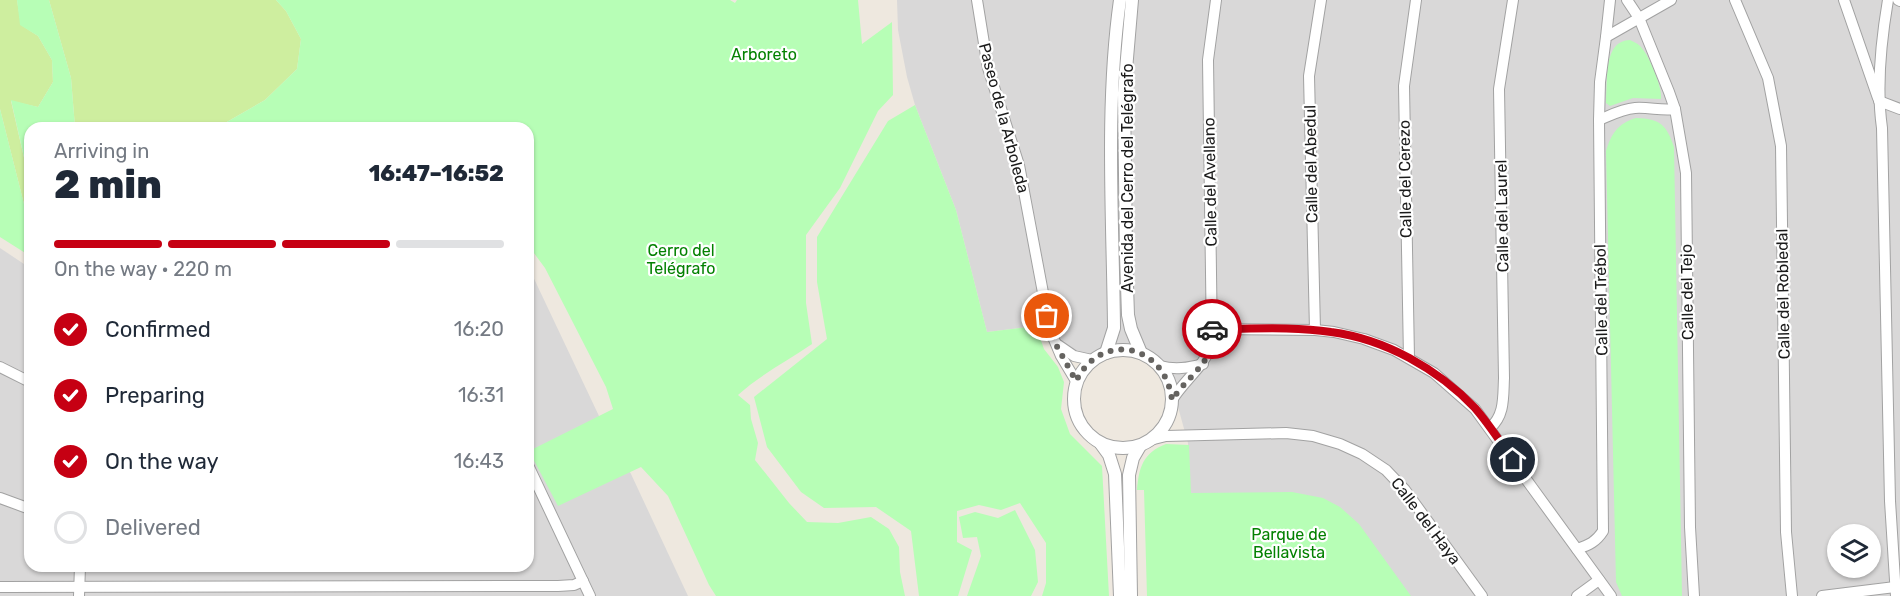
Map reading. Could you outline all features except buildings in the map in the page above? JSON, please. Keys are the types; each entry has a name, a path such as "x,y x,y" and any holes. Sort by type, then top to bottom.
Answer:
{"street":[{"name":"Paseo de la Arboleda","path":"976,0 988,68 1019,165 1050,330 1076,381"},
{"name":"Avenida del Cerro del Telégrafo","path":"1106,353 1114,328 1112,92 1114,44 1120,0"},
{"name":"Avenida del Cerro del Telégrafo","path":"1132,0 1124,93 1126,256 1128,315 1141,353"},
{"name":"Calle del Avellano","path":"1172,400 1181,386 1203,363 1212,344 1208,60 1216,0"},
{"name":"Calle del Abedul","path":"1315,330 1309,76 1321,0"},
{"name":"Calle del Cerezo","path":"1409,358 1404,86 1416,0"},
{"name":"Calle del Laurel","path":"1490,428 1496,423 1502,411 1504,378 1499,88 1513,0"},
{"name":"Calle del Trébol","path":"1577,549 1591,545 1603,531 1599,120 1600,82 1610,0"},
{"name":"Calle del Tejo","path":"1627,0 1639,18 1674,109 1686,173 1690,527 1694,596"},
{"path":"1606,37 1671,0"},
{"name":"Calle del Robledal","path":"1735,0 1768,78 1782,147 1785,532 1791,596"},
{"path":"1844,0 1873,90 1879,101 1900,110"},
{"path":"1822,596 1895,591 1896,562 1883,162 1879,101 1881,58 1888,0"},
{"path":"1864,57 1876,60 1881,58"},
{"path":"1599,120 1622,110 1634,108 1674,109"},
{"path":"1212,329 1315,330 1365,339 1409,358 1434,373 1475,409 1611,596"},
{"path":"1054,341 1074,356 1092,360"},
{"path":"1120,596 1115,474 1109,455 1101,444 1086,433 1076,418 1073,400 1076,381 1092,360 1115,350 1141,353 1160,366 1184,369 1203,363"},
{"path":"1131,596 1129,475 1133,458 1145,443 1163,428 1170,413 1171,388 1160,366"},
{"path":"0,367 24,379"},
{"name":"Calle del Haya","path":"1145,443 1166,436 1286,433 1313,436 1340,444 1362,454 1386,470 1405,489 1482,596"},
{"path":"1101,444 1127,449 1145,443"},
{"path":"534,478 590,596"},
{"path":"0,498 24,507"},
{"path":"79,592 80,572"},
{"path":"1577,596 1599,580"},
{"path":"0,587 79,592 512,591 574,585 583,581"}],"shaded area":[{"path":"897,0 1900,0 1900,596 1407,596 1189,495 1188,443 1178,407 1177,384 1161,360 1149,352 1130,345 1116,345 1092,354 1079,354 1036,326 987,332 956,210 915,105 898,30"},
{"path":"0,248 24,264 24,572 534,572 534,279 599,416 631,474 688,596 0,596"}],"green space":[{"path":"0,0 17,0 21,25 38,36 52,60 53,82 38,107 11,101 24,158 24,204 0,109"},
{"path":"17,0 49,0 71,78 75,122 24,122 24,157 11,100 38,107 53,82 52,60 38,36 20,25"},
{"path":"49,0 276,0 286,11 301,39 297,69 265,100 227,122 75,122 71,78"},
{"name":"Cerro del Telégrafo","path":"276,0 730,0 735,3 737,0 858,0 862,44 892,22 893,95 878,111 840,188 806,235 806,303 812,344 738,395 750,405 751,419 758,443 755,460 807,522 838,523 871,517 889,529 899,547 900,572 905,596 716,596 668,496 641,467 558,506 534,460 534,448 613,409 606,387 545,268 534,253 534,122 227,122 265,100 297,69 301,39 286,11"},
{"path":"1630,40 1643,49 1650,62 1660,87 1661,99 1633,98 1610,106 1606,103 1606,99 1607,72 1611,54 1621,42"},
{"path":"915,105 956,210 987,332 1036,326 1044,349 1058,367 1064,382 1061,409 1070,434 1102,466 1109,596 1042,596 1046,583 1046,543 1020,503 1001,510 979,505 957,511 957,542 972,550 958,596 919,596 911,531 876,507 824,508 801,492 767,447 754,397 827,339 817,282 817,237 888,121"},
{"path":"0,109 24,204 24,252 0,237"},
{"path":"1636,118 1661,124 1674,147 1682,596 1622,596 1616,582 1606,151 1616,130 1624,123"},
{"name":"Parque de Bellavista","path":"1166,444 1189,445 1191,493 1292,492 1323,498 1340,507 1359,524 1411,596 1147,596 1144,490 1137,490 1138,482 1147,456"},
{"path":"1015,510 1035,550 1038,582 1031,596 967,596 981,556 977,537 963,538 959,517 975,512 998,518"}],"way so far":[{"path":"1047,316 1054,341 1076,381 1086,366 1099,356 1115,350 1133,351 1152,359 1160,366 1171,388 1172,400 1181,386 1203,363 1212,344 1212,329"}],"route":[{"path":"1212,329 1334,332 1365,339 1394,350 1434,373 1456,390 1475,409 1513,460"}],"park label":[{"name":"Arboreto","path":"764,54"}]}
